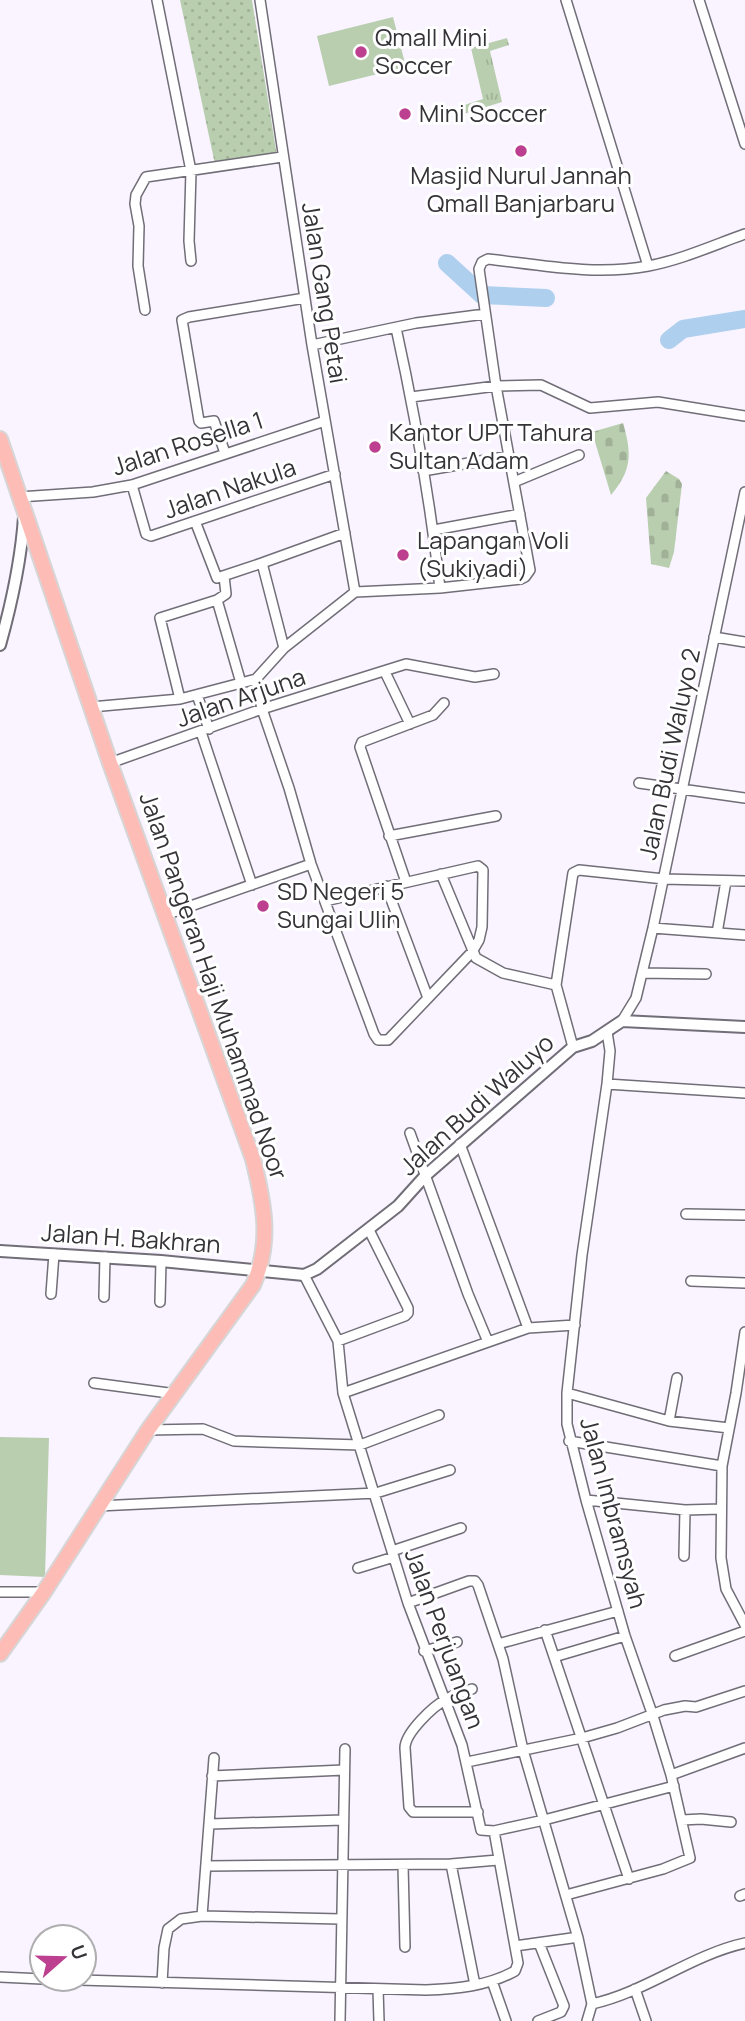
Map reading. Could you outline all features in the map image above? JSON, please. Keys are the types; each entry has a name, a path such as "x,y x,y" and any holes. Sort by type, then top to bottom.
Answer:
{"main road":[{"name":"Jalan Pangeran Haji Muhammad Noor","path":"0,439 110,763 253,1159 263,1197 265,1226 264,1247 253,1285 148,1430 44,1592 0,1654"}],"street":[{"path":"157,0 191,171 191,261"},
{"name":"Jalan Gang Petai","path":"260,0 312,345 355,592"},
{"path":"566,0 648,266"},
{"path":"699,0 745,144"},
{"path":"145,310 138,266 140,230 135,210 136,195 146,177 282,157"},
{"path":"91,707 180,699 256,679 284,648 355,592 440,588 525,577 530,570 496,386 479,268 484,260 608,270 648,266 745,234"},
{"path":"225,453 215,422 200,422 182,320 185,317 305,299"},
{"path":"312,345 485,314"},
{"path":"396,328 434,530 440,588"},
{"path":"411,397 496,386 548,386 590,408 658,402 745,416"},
{"name":"Jalan Rosella 1","path":"19,497 93,492 132,485 325,421"},
{"path":"514,482 579,455"},
{"path":"423,471 509,456"},
{"name":"Jalan Nakula","path":"132,485 148,536 335,474"},
{"name":"Jalan Budi Waluyo 2","path":"622,1021 636,998 643,973 714,637 740,538 745,492"},
{"path":"0,645 21,559 25,514"},
{"path":"434,530 520,514"},
{"path":"195,521 216,577 345,533"},
{"path":"21,559 34,555 41,559"},
{"path":"262,563 284,648"},
{"path":"180,699 160,618 217,600 226,594 224,576"},
{"path":"217,600 241,683"},
{"path":"714,637 745,642"},
{"name":"Jalan Arjuna","path":"110,763 262,709 406,664 475,677 494,674"},
{"path":"386,672 410,724"},
{"path":"256,679 262,709 311,864 325,901 378,1040 387,1040 472,952 482,927 483,870 478,866 325,901"},
{"path":"197,695 205,731 252,885"},
{"path":"406,882 359,747 362,742 438,712 444,704"},
{"path":"639,783 745,798"},
{"path":"389,836 496,816"},
{"path":"165,915 311,864"},
{"path":"573,1047 556,985 571,876 579,870 664,879 745,881"},
{"path":"441,874 472,952 481,962 503,973 556,985"},
{"path":"717,933 726,881"},
{"path":"386,887 428,998"},
{"path":"653,928 745,935"},
{"path":"643,973 706,974"},
{"path":"622,1021 745,1027"},
{"name":"Jalan Budi Waluyo","path":"304,1275 317,1269 398,1206 426,1175 460,1144 573,1047 607,1032 622,1021"},
{"name":"Jalan Imbramsyah","path":"607,1032 610,1042 607,1084 584,1243 567,1393 569,1441 625,1636 671,1775 689,1853 689,1860 629,1879"},
{"path":"607,1084 745,1093"},
{"path":"410,1133 488,1342"},
{"path":"460,1144 528,1328"},
{"path":"686,1214 745,1215"},
{"path":"338,1341 408,1313 408,1308 369,1230"},
{"name":"Jalan H. Bakhran","path":"0,1251 259,1270"},
{"path":"51,1294 54,1254"},
{"path":"104,1297 105,1257"},
{"path":"160,1302 161,1261"},
{"path":"259,1270 304,1275"},
{"name":"Jalan Perjuangan","path":"304,1275 338,1341 343,1393 424,1651 467,1762 481,1830 494,1831"},
{"path":"691,1281 745,1283"},
{"path":"343,1393 528,1328 575,1325"},
{"path":"745,1332 722,1466 721,1509 724,1581 731,1602 745,1625"},
{"path":"669,1421 677,1378"},
{"path":"94,1383 176,1394"},
{"path":"567,1393 669,1421 729,1428"},
{"path":"148,1430 203,1429 234,1441 360,1445 439,1415"},
{"path":"569,1441 722,1466"},
{"path":"98,1506 376,1493 450,1470"},
{"path":"586,1500 685,1510 721,1509"},
{"path":"684,1556 685,1510"},
{"path":"358,1568 461,1528"},
{"path":"408,1603 469,1581 478,1584 499,1644 523,1750 578,1938 592,2004 587,2021"},
{"path":"0,1592 44,1592"},
{"path":"499,1644 618,1611"},
{"path":"545,1630 606,1804 629,1879 566,1895"},
{"path":"675,1656 745,1631"},
{"path":"554,1657 625,1636"},
{"path":"424,1651 457,1643"},
{"path":"472,1689 444,1699 410,1732 405,1741 409,1807 415,1814 478,1812"},
{"path":"467,1762 582,1738 653,1716 664,1710 696,1707 745,1691"},
{"path":"671,1775 745,1748"},
{"path":"340,2021 345,1749"},
{"path":"202,1916 214,1759"},
{"path":"212,1776 344,1770"},
{"path":"98,1981 379,1989 452,1989 492,1981 517,1968 494,1831 674,1787"},
{"path":"682,1819 731,1822"},
{"path":"211,1824 343,1820"},
{"path":"207,1866 403,1865 498,1860"},
{"path":"451,1864 475,1985"},
{"path":"403,1865 405,1947"},
{"path":"162,1983 168,1929 181,1919 202,1916 341,1919"},
{"path":"515,1946 572,1938"},
{"path":"538,2021 561,2012 564,2007 539,1943"},
{"path":"592,2004 620,1996 709,1954 745,1943"},
{"path":"0,1978 28,1979"},
{"path":"492,1981 506,2021"},
{"path":"379,1989 379,2021"},
{"path":"635,1989 646,2021"}],"green space":[{"path":"180,0 252,0 277,156 216,169"},
{"name":"Qmall Mini Soccer","path":"393,17 406,67 329,86 317,36"},
{"path":"507,38 509,45 490,51 502,102 460,115 458,107 483,99 471,48"},
{"path":"623,423 628,444 628,461 623,478 611,495 592,432"},
{"path":"666,471 682,484 674,552 669,568 651,564 646,498"},
{"path":"0,1437 49,1438 45,1577 0,1575"}],"waterway":[{"path":"447,263 482,295 546,298"},
{"path":"669,340 683,329 745,319"}],"place":[{"name":"Qmall Mini Soccer","path":"361,52"},
{"name":"Mini Soccer","path":"405,114"},
{"name":"Masjid Nurul Jannah Qmall Banjarbaru","path":"521,151"},
{"name":"Kantor UPT Tahura Sultan Adam","path":"375,447"},
{"name":"Lapangan Voli (Sukiyadi)","path":"403,555"},
{"name":"SD Negeri 5 Sungai Ulin","path":"263,906"}]}
